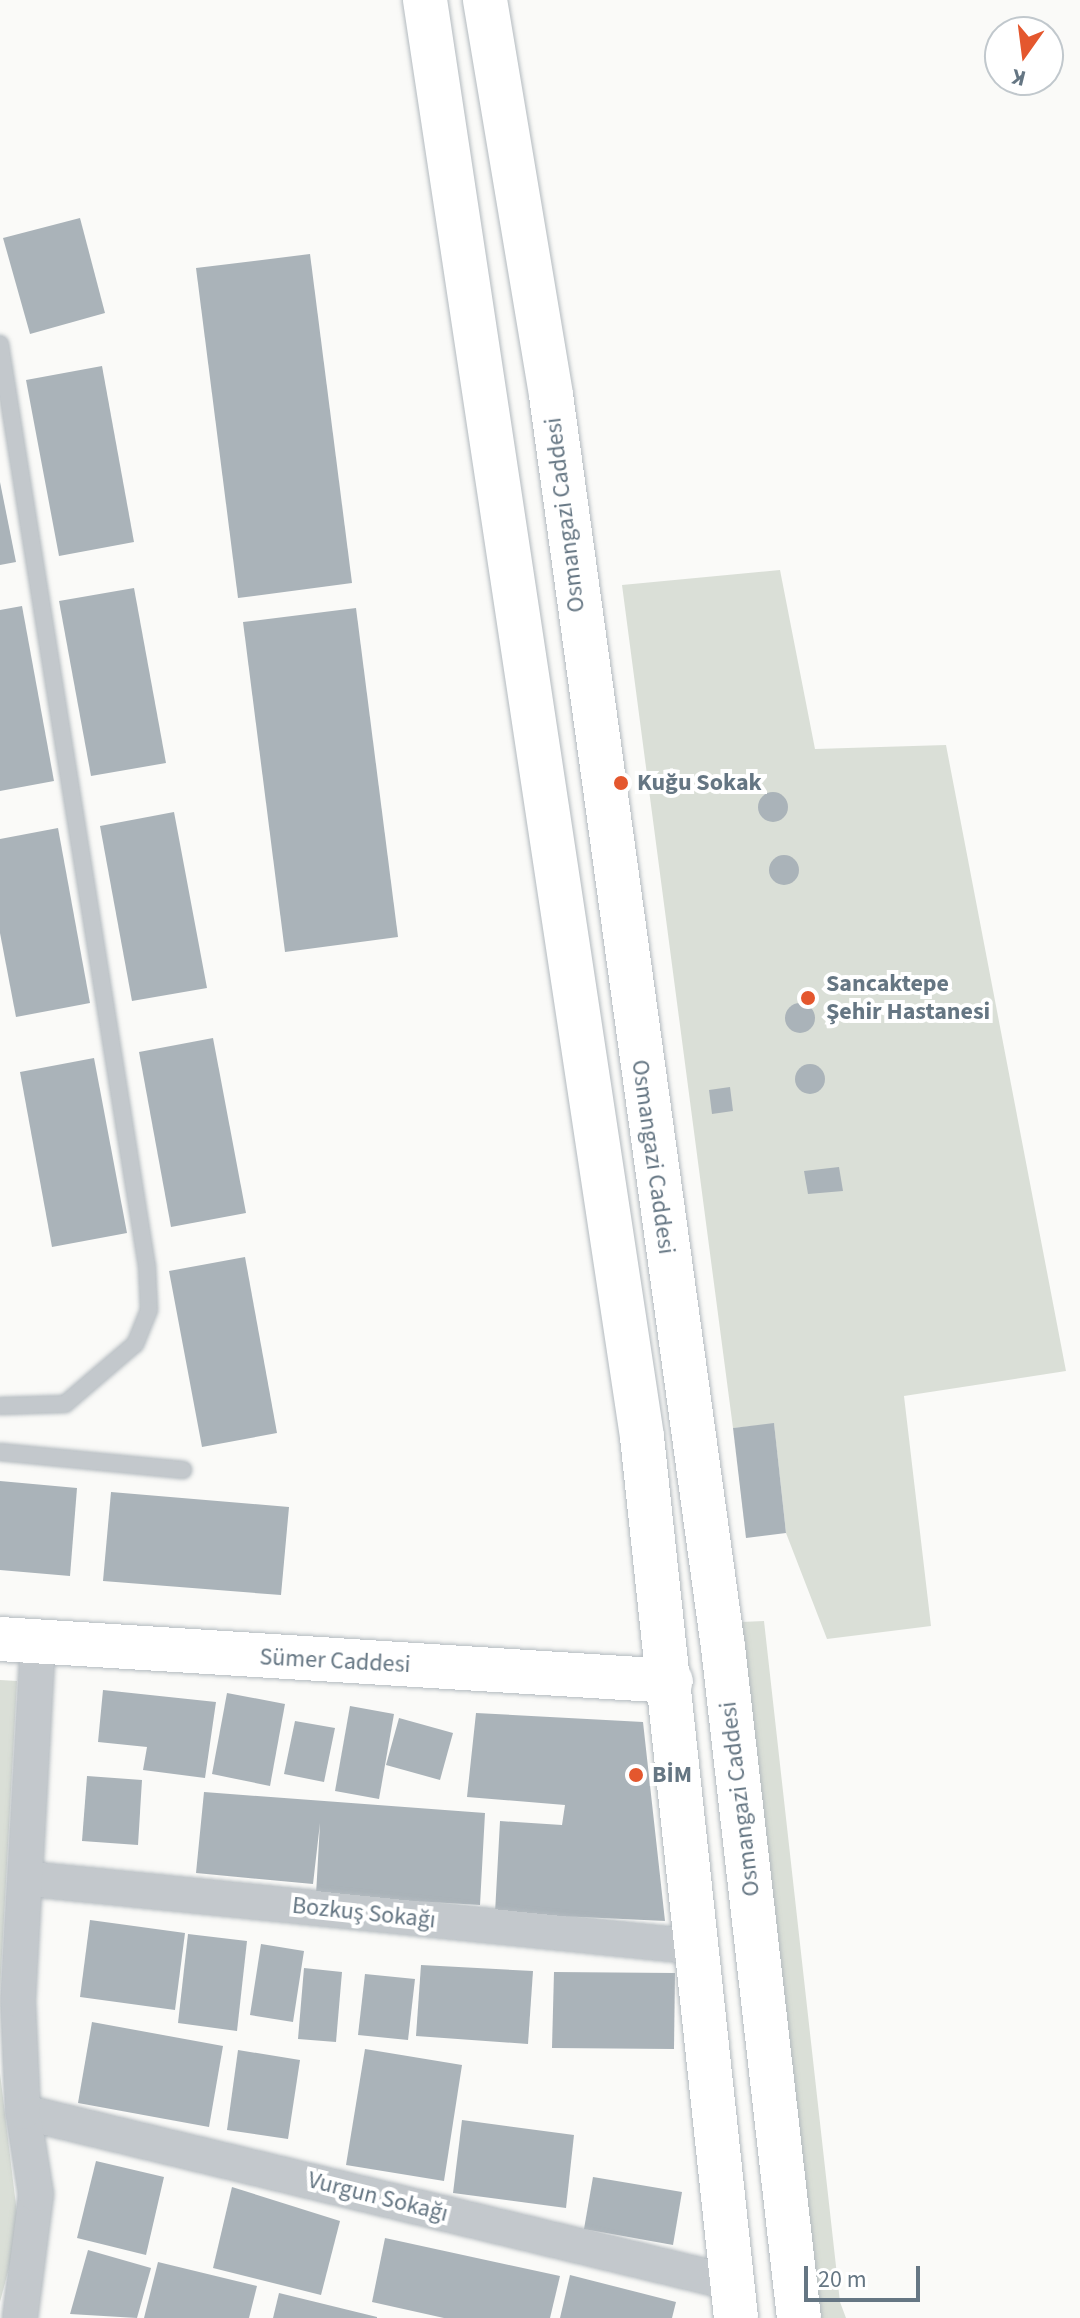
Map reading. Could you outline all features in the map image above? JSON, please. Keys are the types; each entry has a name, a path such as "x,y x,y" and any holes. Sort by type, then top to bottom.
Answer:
{"main road":[{"path":"425,0 642,1437 671,1681 735,2300"},
{"name":"Osmangazi Caddesi","path":"485,0 551,395 723,1647 799,2318"},
{"name":"Sümer Caddesi","path":"19,1641 671,1681"}],"street":[{"path":"19,1641 30,1879 18,2000 23,2112 36,2194 20,2318"},
{"name":"Bozkuş Sokağı","path":"30,1879 698,1947"},
{"name":"Vurgun Sokağı","path":"23,2112 735,2300"}],"lane":[{"path":"0,344 133,1173 149,1310 135,1344 65,1404 0,1406"},
{"path":"0,1452 183,1470"}],"shaded area":[{"path":"780,570 815,749 946,745 1066,1371 904,1396 931,1626 827,1639 786,1533 774,1424 733,1428 622,585"},
{"path":"764,1621 840,2302 846,2318 821,2318 818,2297 741,1622"},
{"path":"0,1680 17,1681 0,1990"},
{"path":"0,2073 19,2230 0,2302"}],"building":[{"path":"80,218 105,313 30,334 3,238"},
{"path":"310,254 352,583 238,598 196,268"},
{"path":"102,366 134,542 59,556 26,380"},
{"path":"0,482 16,562 0,565"},
{"path":"134,588 166,763 91,776 59,601"},
{"path":"22,606 54,781 0,791 0,610"},
{"path":"356,608 398,937 285,952 243,622"},
{"path":"773,792 784,796 788,807 784,818 773,822 762,818 758,807 762,796"},
{"path":"174,812 207,988 132,1001 100,826"},
{"path":"58,828 90,1003 16,1017 0,933 0,839"},
{"path":"784,855 795,859 799,870 795,881 784,885 773,881 769,870 773,859"},
{"path":"800,1003 811,1007 815,1018 811,1029 800,1033 789,1029 785,1018 789,1007"},
{"path":"213,1038 246,1213 171,1227 139,1052"},
{"path":"94,1058 127,1233 52,1247 20,1072"},
{"path":"810,1064 821,1068 825,1079 821,1090 810,1094 799,1090 795,1079 799,1068"},
{"path":"730,1087 733,1111 712,1114 709,1090"},
{"path":"839,1167 843,1191 808,1194 804,1171"},
{"path":"245,1257 277,1433 202,1447 169,1271"},
{"path":"774,1423 786,1533 746,1538 733,1428"},
{"path":"0,1481 77,1488 70,1576 0,1570"},
{"path":"111,1492 289,1507 281,1595 103,1581"},
{"path":"103,1690 216,1702 205,1778 143,1770 147,1747 98,1742"},
{"path":"227,1693 285,1704 270,1786 212,1774"},
{"path":"350,1706 394,1714 379,1799 335,1791"},
{"path":"476,1713 643,1722 665,1921 495,1913 500,1821 562,1825 565,1805 467,1797"},
{"path":"399,1718 453,1733 440,1780 386,1765"},
{"path":"295,1721 335,1728 324,1782 284,1774"},
{"path":"87,1776 142,1780 138,1845 82,1841"},
{"path":"204,1792 485,1813 480,1905 316,1895 320,1823 313,1884 196,1873"},
{"path":"90,1920 185,1933 175,2010 80,1997"},
{"path":"188,1934 247,1941 237,2031 178,2023"},
{"path":"261,1944 304,1951 293,2022 250,2015"},
{"path":"421,1965 533,1971 528,2044 416,2036"},
{"path":"304,1968 342,1972 336,2042 298,2039"},
{"path":"554,1972 675,1973 674,2049 552,2048"},
{"path":"365,1974 415,1979 408,2040 358,2035"},
{"path":"92,2022 223,2046 209,2127 78,2103"},
{"path":"365,2049 462,2065 444,2181 346,2165"},
{"path":"238,2050 300,2060 288,2139 227,2130"},
{"path":"462,2120 574,2135 566,2208 453,2193"},
{"path":"96,2161 164,2177 146,2255 77,2238"},
{"path":"593,2177 682,2192 673,2245 584,2229"},
{"path":"232,2187 340,2221 321,2295 213,2268"},
{"path":"385,2238 560,2276 550,2318 444,2318 372,2302"},
{"path":"88,2250 151,2268 137,2318 70,2314"},
{"path":"158,2262 257,2286 249,2318 144,2318"},
{"path":"570,2275 676,2302 672,2318 560,2318"},
{"path":"279,2293 377,2317 377,2318 273,2318"}],"place":[{"name":"Kuğu Sokak","path":"621,783"},
{"name":"Sancaktepe Şehir Hastanesi","path":"808,998"},
{"name":"BİM","path":"636,1775"}]}
